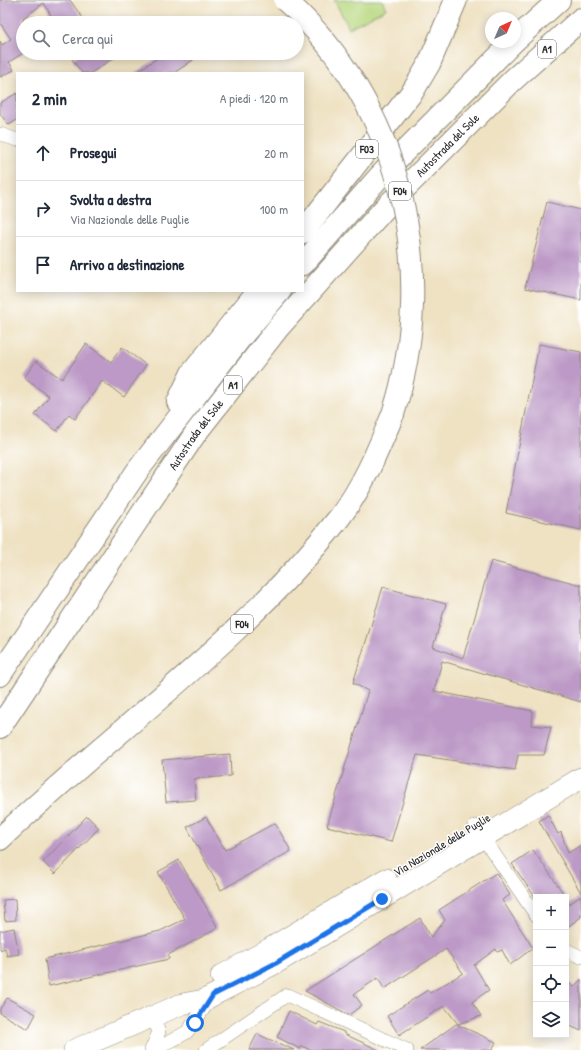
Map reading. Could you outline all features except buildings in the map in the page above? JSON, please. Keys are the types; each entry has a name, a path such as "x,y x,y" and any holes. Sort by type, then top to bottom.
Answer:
{"highway":[{"name":"F04","path":"285,0 301,16"},
{"name":"F03","path":"304,231 413,91 429,64 456,0"},
{"name":"A1","path":"521,35 559,0"},
{"name":"F04","path":"0,839 45,796 204,659 292,574 339,517 360,486 394,414 401,390 410,339 413,270 409,229 403,199 378,124 350,75 319,33 304,18"},
{"name":"Autostrada del Sole","path":"0,727 194,434 278,328 385,208 513,80 581,19"},
{"name":"A1","path":"304,263 380,176 507,48"},
{"path":"156,446 192,373 257,292"},
{"name":"Autostrada del Sole","path":"0,675 133,476 241,337 279,292"}],"main road":[{"name":"Via Nazionale delle Puglie","path":"74,1050 182,1004 204,1000 276,963 479,831 581,762"},
{"name":"Via Nazionale delle Puglie","path":"182,1004 204,985 269,950 479,831 581,778"}],"street":[{"path":"0,134 16,140"},
{"path":"479,831 533,911"},
{"path":"569,951 581,957"},
{"path":"155,1050 187,1032 213,995"},
{"path":"206,1050 287,995 407,1050"},
{"path":"151,1050 158,1032 152,1016"}],"green space":[{"path":"334,0 382,0 386,9 349,28"}],"route":[{"path":"195,1023 213,995 276,963 382,899"}]}
